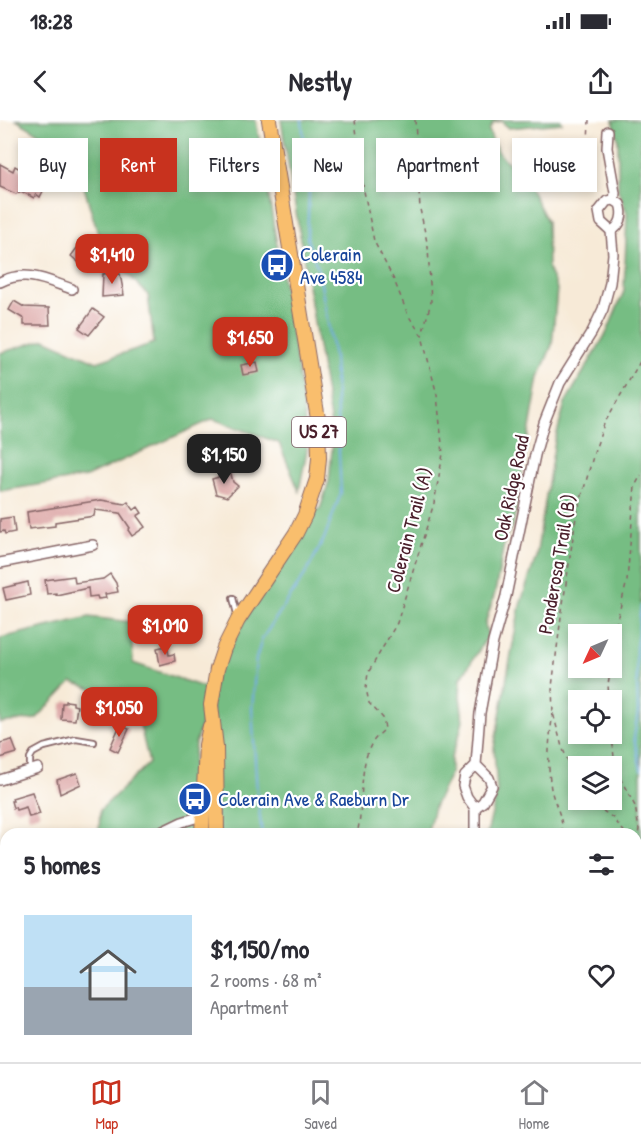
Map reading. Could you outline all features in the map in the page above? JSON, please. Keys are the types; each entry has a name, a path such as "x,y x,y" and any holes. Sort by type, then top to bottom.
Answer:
{"main road":[{"name":"US 27","path":"217,828 216,747 212,721 212,691 217,669 224,648 238,620 296,533 317,479 320,458 318,419 269,120"},
{"name":"US 27","path":"202,828 206,745 212,721"}],"street":[{"name":"Oak Ridge Road","path":"608,131 607,148 615,193 614,200"},
{"name":"Oak Ridge Road","path":"475,828 475,808 463,786 465,776 476,765 480,713 493,642 506,596 544,423 560,383 592,332 603,309 612,264 611,231 601,222 598,211 602,204 614,200 620,204 622,216 619,224 611,231"},
{"path":"0,282 12,276 31,275 72,289"},
{"path":"0,563 93,545"},
{"path":"475,808 483,802 492,786 489,778 476,765"},
{"path":"0,780 34,770"},
{"path":"170,828 182,822 217,812"}],"lane":[{"path":"233,598 238,620"},
{"path":"34,770 30,758 33,753 44,747 75,739 94,742"}],"path":[{"name":"Colerain Trail (A)","path":"355,120 363,186 374,241 394,280 408,315 422,336 437,394 442,454 434,503 397,623 368,673 366,688 369,703 383,718 385,729 371,744 362,777 361,817 358,828"},
{"path":"415,120 420,209 428,247 431,302 422,336"},
{"path":"589,120 588,143 593,147 607,148"},
{"name":"Ponderosa Trail (B)","path":"568,761 562,747 554,712 552,687 576,517 604,424 641,360"},
{"path":"617,624 627,581 635,486 641,475"},
{"name":"Ponderosa Trail (B)","path":"554,712 548,746 551,789 563,828"},
{"path":"613,744 620,778 635,806 639,828"},
{"path":"602,810 621,828"}],"green space":[{"path":"16,120 256,120 259,138 189,138 189,192 268,192 305,425 307,450 299,491 279,443 213,419 86,477 0,491 0,353 45,339 97,362 154,343 148,295 102,247 85,192 88,192 88,138 47,138"},
{"path":"281,120 561,120 562,123 509,128 501,121 493,123 489,130 491,138 376,138 376,192 500,192 500,154 512,165 512,192 532,192 547,221 548,269 557,289 552,345 539,377 513,525 505,539 495,593 485,624 488,636 461,678 460,696 463,720 451,758 451,772 434,807 429,828 217,828 211,694 195,744 188,813 191,828 99,828 100,810 149,763 135,704 72,682 36,719 0,723 0,638 89,617 131,622 133,663 212,690 217,669 305,515 320,509 329,481 333,438 293,192 364,192 364,138 292,138 292,187"},
{"path":"613,120 641,120 641,828 488,828 497,792 494,748 520,605 536,557 555,441 565,403 607,332 624,291 627,213 618,190 618,141"}],"building":[{"path":"0,164 13,171 15,166 18,168 19,192 16,194 0,187"},
{"path":"23,192 42,192 40,197 36,194 34,198"},
{"path":"83,240 101,253 91,266 81,258 78,262 71,256"},
{"path":"103,274 120,274 124,295 102,297"},
{"path":"14,301 24,307 49,308 50,325 24,325 24,319 9,310"},
{"path":"93,309 104,317 89,335 79,328"},
{"path":"257,362 259,372 243,375 241,365"},
{"path":"224,472 231,474 233,482 238,486 227,497 216,494 212,479"},
{"path":"101,500 125,504 128,502 134,510 138,507 142,513 137,516 145,527 132,536 128,530 130,528 120,513 95,510 94,516 55,522 55,526 29,529 27,512"},
{"path":"13,517 15,532 5,534 4,531 0,532 0,519"},
{"path":"110,574 116,583 118,592 105,594 106,598 89,597 88,588 56,595 56,593 47,594 45,580 74,576 75,583 103,579"},
{"path":"28,582 30,595 6,600 3,588"},
{"path":"167,646 169,655 174,654 175,661 160,665 157,648"},
{"path":"73,702 73,705 77,706 75,720 61,719 62,703"},
{"path":"120,725 129,729 118,752 110,748"},
{"path":"12,740 17,753 0,758 0,743"},
{"path":"77,773 81,784 60,794 57,780"},
{"path":"32,792 40,814 29,817 26,807 16,810 11,801 13,801 12,798"}],"waterway":[{"path":"261,828 252,709 256,659 262,639 306,573 324,539 341,493 334,357 319,273 307,238 309,193 302,120"},
{"path":"641,606 636,650 638,712 634,738 641,770"}],"place":[{"name":"Colerain Ave 4584","path":"277,265"},
{"name":"Colerain Ave & Raeburn Dr","path":"195,799"}]}
